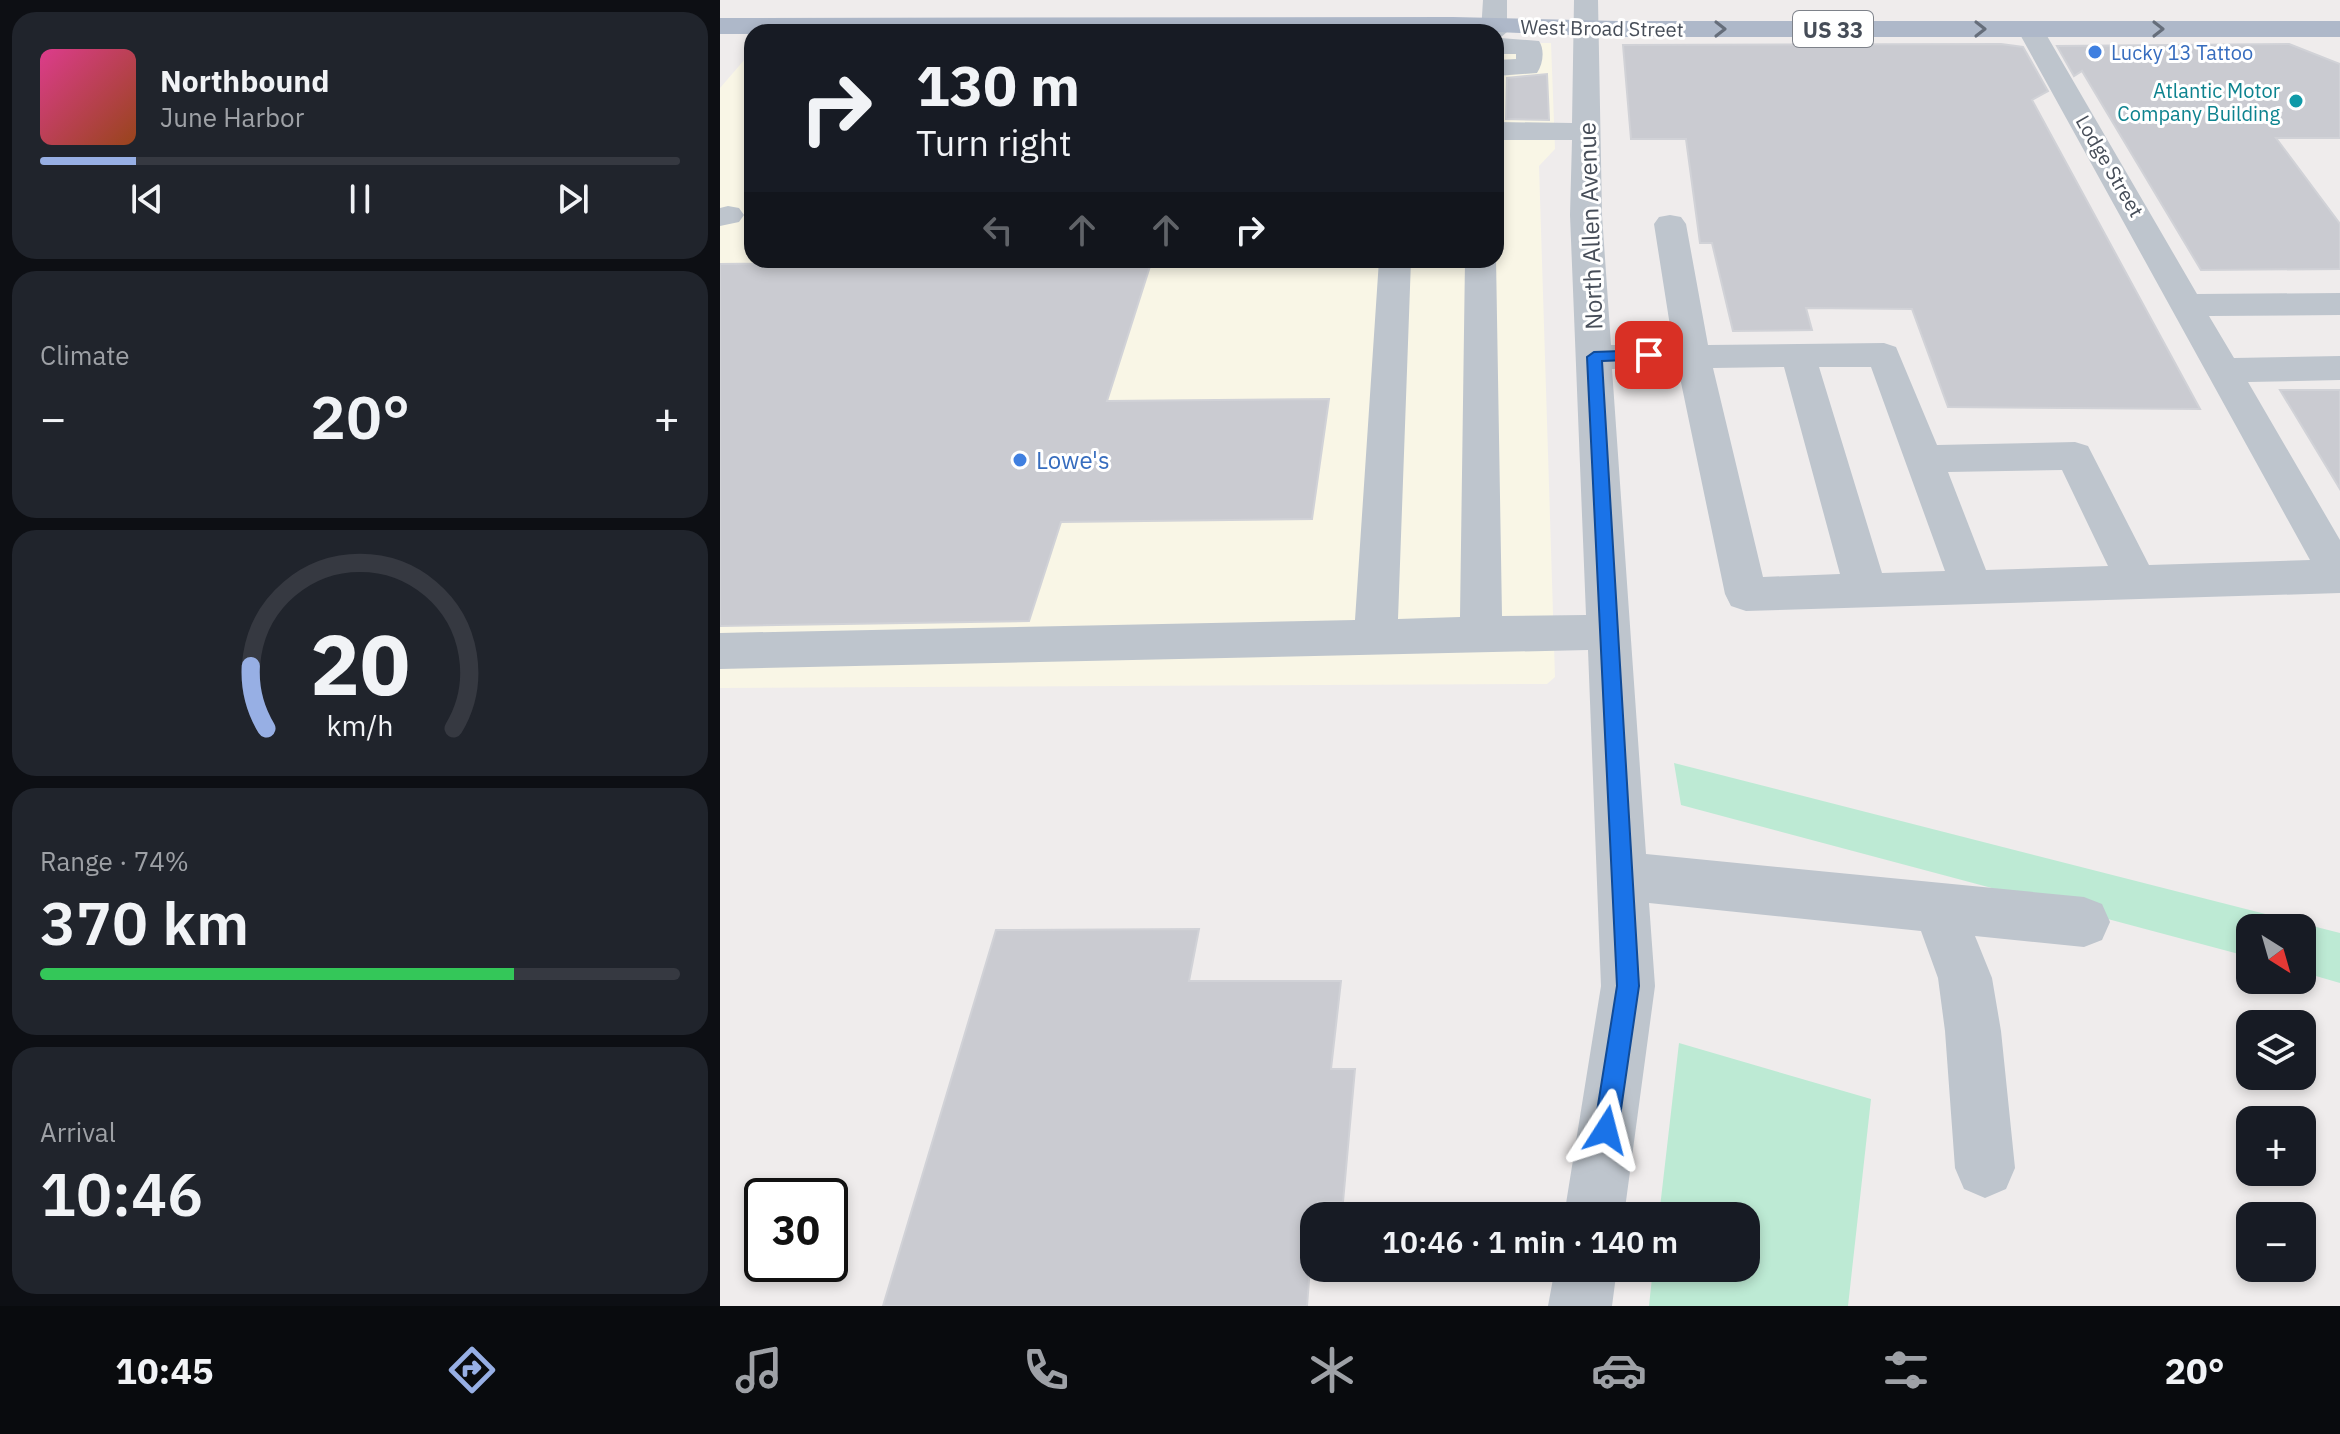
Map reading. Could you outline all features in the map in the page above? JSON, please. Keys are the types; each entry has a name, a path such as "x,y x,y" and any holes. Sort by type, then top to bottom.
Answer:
{"main road":[{"name":"West Broad Street","path":"720,26 744,26"},
{"name":"West Broad Street","path":"1504,26 1586,29 2340,29"}],"street":[{"path":"1529,57 1586,29"},
{"name":"North Allen Avenue","path":"1586,29 1586,215 1628,986 1596,1202"},
{"name":"Lodge Street","path":"2030,29 2189,305 2340,577"},
{"path":"1504,31 1530,47 1528,67 1504,68"},
{"path":"1504,131 1586,132"},
{"path":"1670,224 1693,357 1746,594 2340,577"},
{"path":"1376,637 1395,268"},
{"path":"1481,268 1481,635"},
{"path":"2189,305 2340,304"},
{"path":"1594,357 1884,355 1972,587"},
{"path":"1798,356 1866,591"},
{"path":"2225,370 2340,368"},
{"path":"1923,459 2075,456 2136,582"},
{"path":"720,651 1609,632"},
{"path":"1623,876 2084,922"},
{"path":"1939,909 1965,978 1973,1031 1985,1168"},
{"path":"1580,1306 1584,1282"}],"shaded area":[{"path":"1504,43 1551,43 1555,149 1539,166 1555,677 1547,684 720,688 720,88 744,60 744,268 1504,268"}],"green space":[{"path":"1674,763 2266,914 2236,914 2236,953 1681,805"},
{"path":"2316,927 2340,933 2340,983 2316,976"},
{"path":"1679,1043 1871,1099 1848,1306 1649,1306 1652,1282 1760,1282 1760,1202 1661,1202"}],"building":[{"path":"2001,44 2023,47 2048,91 2032,100 2200,409 1948,407 1912,309 1806,308 1812,330 1733,331 1712,243 1700,243 1686,139 1631,139 1623,45"},
{"path":"2289,44 2340,64 2340,138 2276,138 2340,224 2340,269 2201,270 2082,71 2074,76 2057,46"},
{"path":"1547,74 1549,120 1506,119 1507,78"},
{"name":"Lowe's","path":"720,264 744,264 744,268 1149,268 1107,401 1329,399 1312,519 1061,522 1029,621 720,626"},
{"path":"2280,390 2340,390 2340,489"},
{"path":"1199,929 1189,981 1341,981 1331,1069 1355,1069 1343,1202 1300,1202 1300,1282 1309,1282 1307,1306 883,1306 996,930"}],"place":[{"name":"Lucky 13 Tattoo","path":"2095,52"},
{"name":"Atlantic Motor Company Building","path":"2296,101"},
{"name":"Lowe's","path":"1020,460"}],"route":[{"path":"1606,1130 1628,986 1594,357 1649,355"}]}
